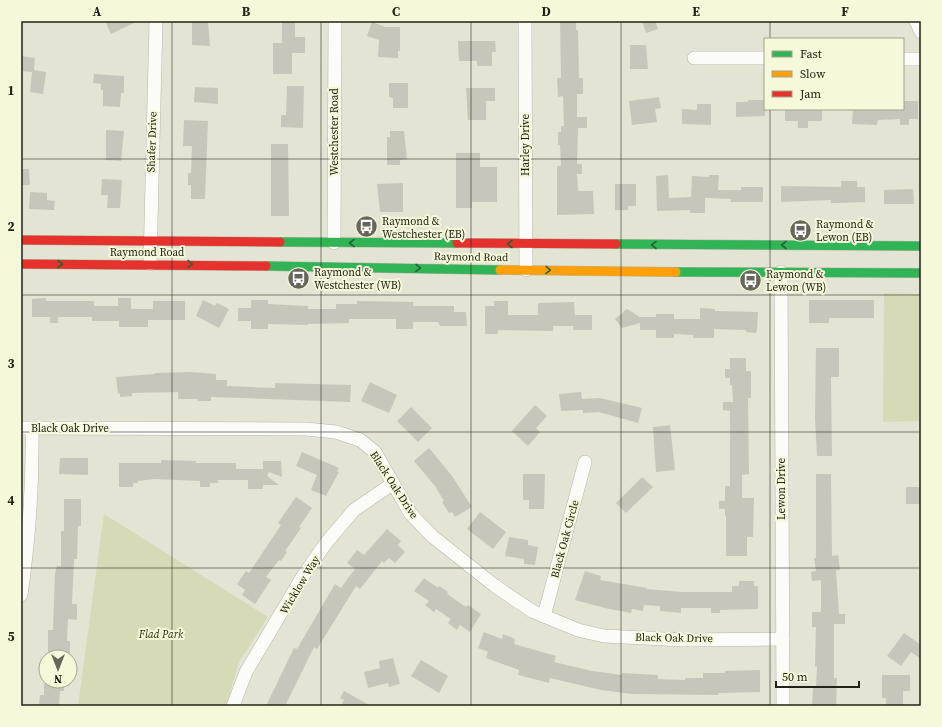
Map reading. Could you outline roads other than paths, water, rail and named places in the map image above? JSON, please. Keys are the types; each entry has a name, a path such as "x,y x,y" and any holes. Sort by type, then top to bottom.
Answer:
{"main road":[{"name":"Raymond Road","path":"21,240 921,246"},
{"name":"Raymond Road","path":"21,264 150,264 526,270 921,273"}],"street":[{"name":"Shafer Drive","path":"150,264 156,21"},
{"name":"Westchester Road","path":"334,243 335,21"},
{"name":"Harley Drive","path":"525,21 526,270"},
{"path":"916,21 921,32"},
{"path":"694,58 764,58"},
{"path":"904,59 921,59"},
{"name":"Lewon Drive","path":"781,272 783,706"},
{"path":"21,595 30,518 32,472 26,428"},
{"name":"Black Oak Drive","path":"26,428 306,429 336,432 360,440 374,452 410,513 432,536 495,586 532,611 578,630 604,636 684,640 783,639"},
{"name":"Black Oak Circle","path":"544,616 585,462"},
{"name":"Wicklow Way","path":"233,706 246,672 303,576 326,543 354,510 392,484"}],"place":[{"name":"Raymond & Westchester (EB)","path":"366,227"},
{"name":"Raymond & Lewon (EB)","path":"801,230"},
{"name":"Raymond & Westchester (WB)","path":"299,278"},
{"name":"Raymond & Lewon (WB)","path":"751,280"}],"park label":[{"name":"Flad Park","path":"161,634"}]}
